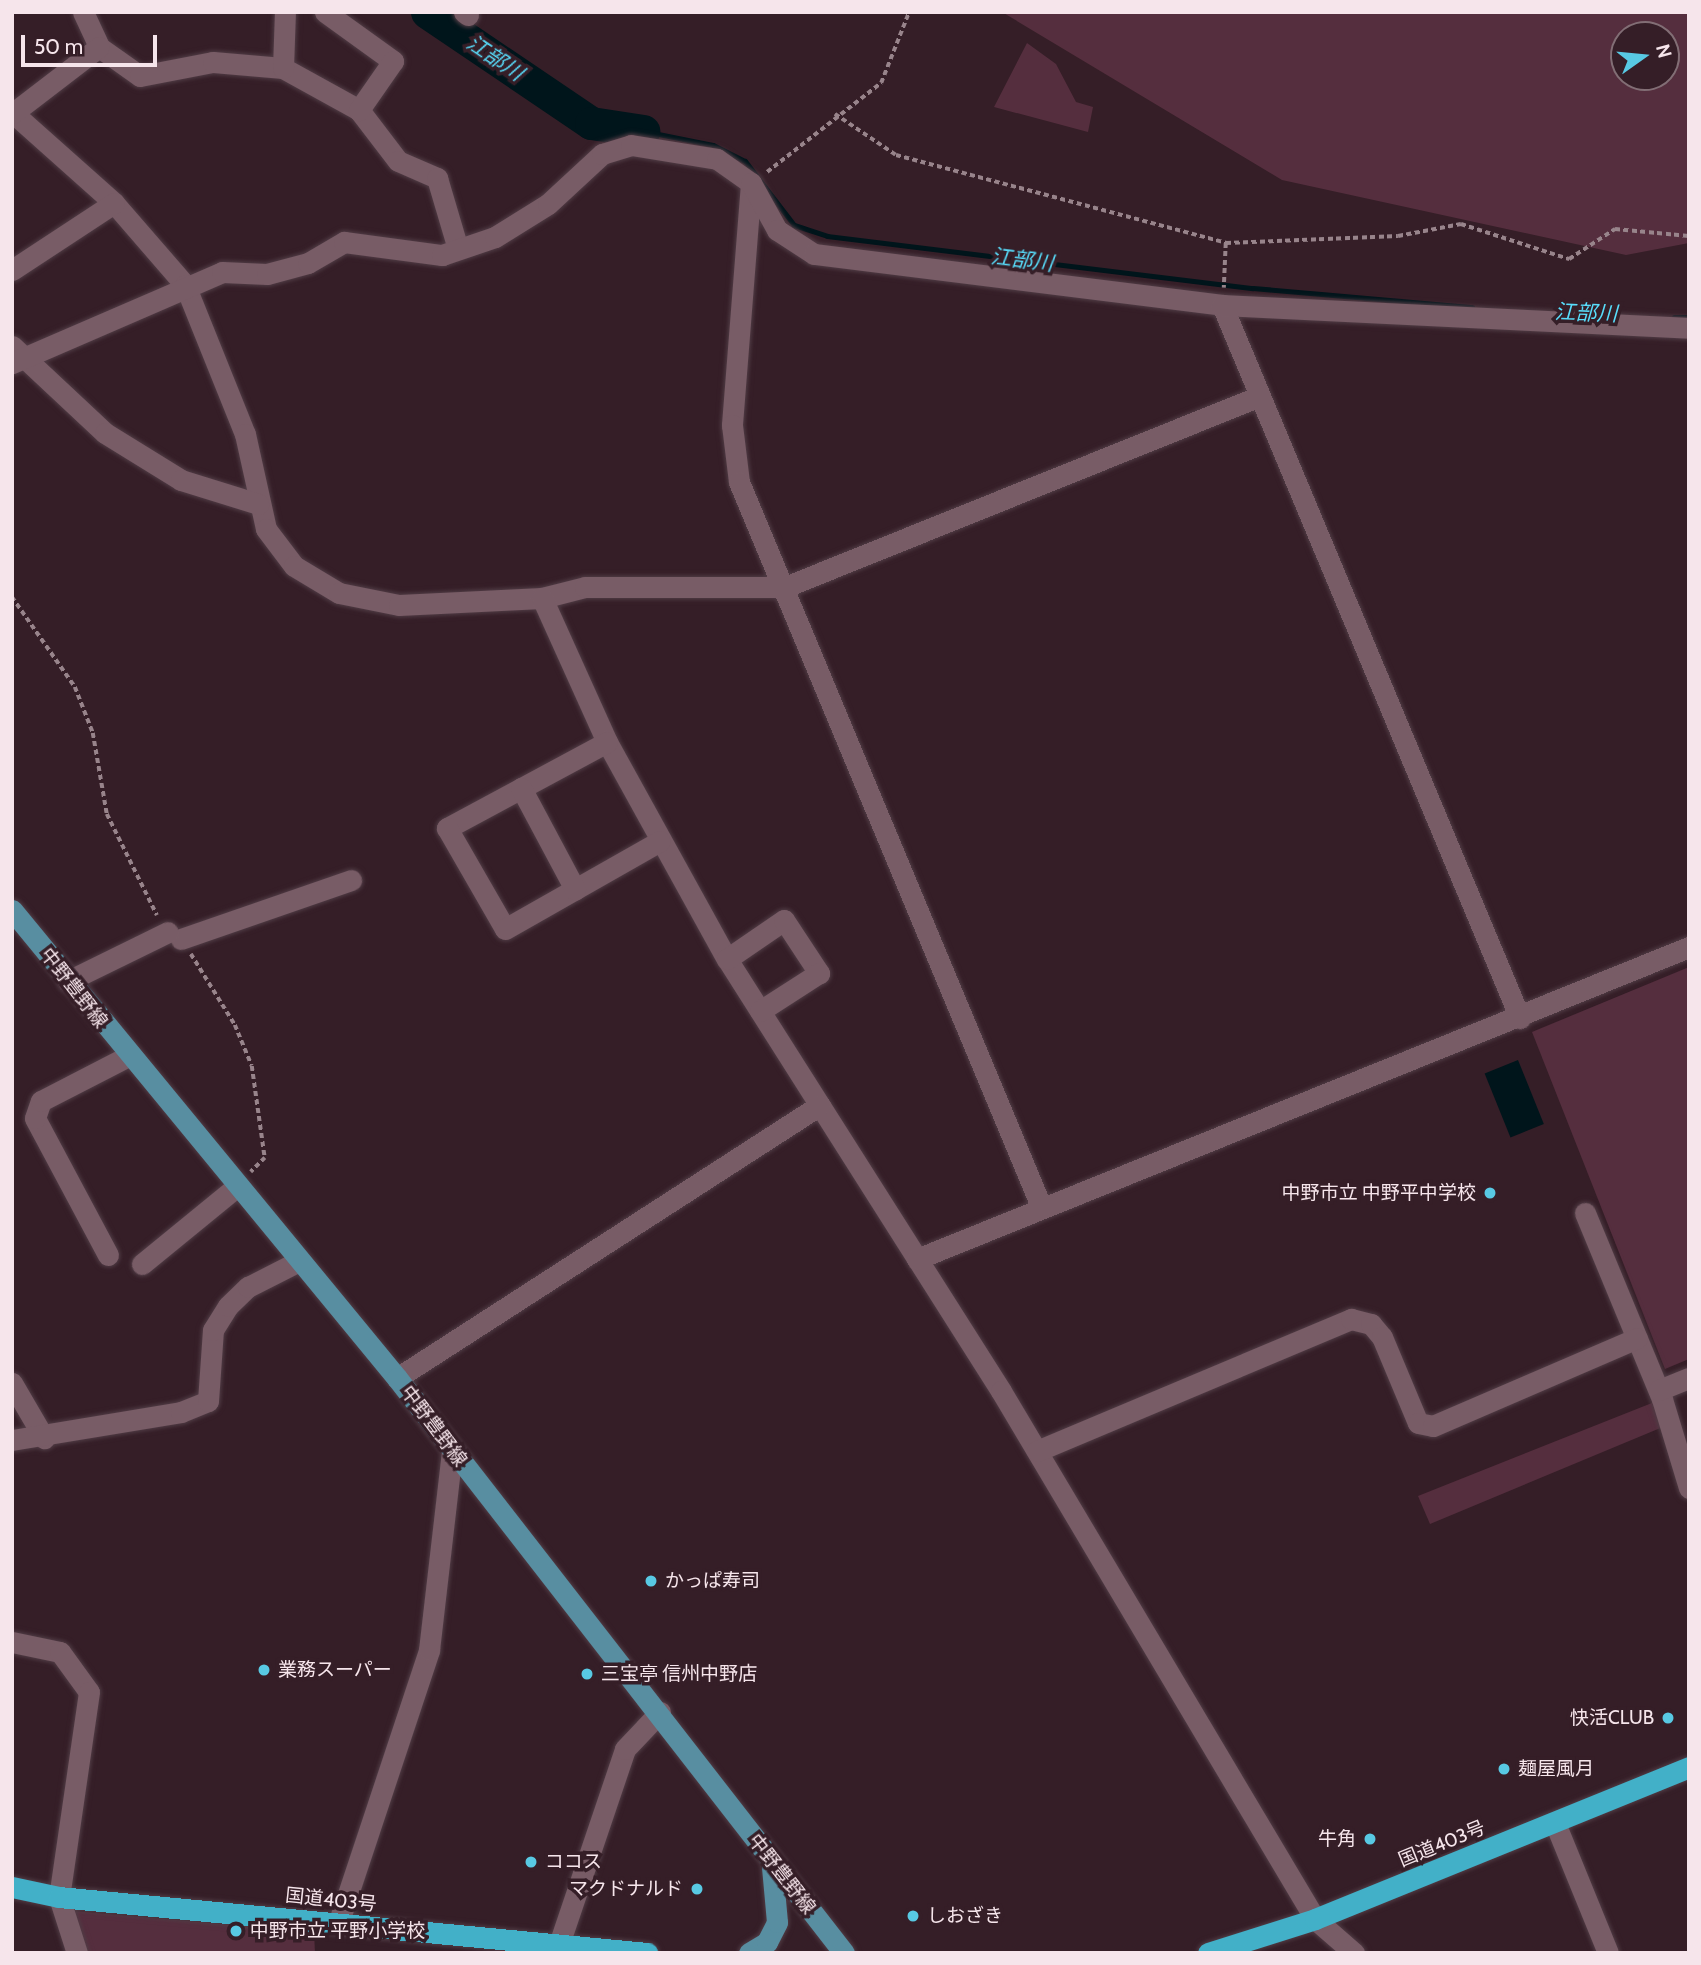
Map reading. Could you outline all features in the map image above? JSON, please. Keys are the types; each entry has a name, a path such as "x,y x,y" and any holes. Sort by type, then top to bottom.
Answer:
{"highway":[{"name":"国道403号","path":"1208,1953 1315,1919 1555,1824 1689,1767"},
{"name":"国道403号","path":"12,1887 59,1897 338,1924 555,1949 646,1953"}],"main road":[{"name":"中野豊野線","path":"12,909 128,1056 397,1378 452,1452 660,1712 766,1856 844,1953"},
{"path":"749,1953 767,1942 777,1922 778,1887 766,1856"}],"street":[{"path":"83,12 99,47 140,76 213,62 283,68 359,110 398,161 437,178 458,250"},
{"path":"283,68 285,12"},
{"path":"325,12 393,61 359,110"},
{"path":"99,47 13,113 114,203 185,285 245,434 258,504 266,528 294,566 339,593 399,605 542,598 585,587 785,587 1260,396"},
{"path":"258,504 181,480 105,433 17,356 222,272 267,274 308,263 345,242 442,255 458,250 528,219 602,154 632,145 717,159 751,183 777,230 814,254 1222,306 1689,328"},
{"path":"751,183 732,425 739,482 1041,1206"},
{"path":"12,270 114,203"},
{"path":"1222,306 1520,1018"},
{"path":"542,598 607,742 727,959 1037,1451 1315,1919 1354,1953"},
{"path":"607,742 447,828 505,929 660,841"},
{"path":"521,788 575,889"},
{"path":"68,981 174,936 351,880"},
{"path":"727,959 784,920 819,973 760,1011"},
{"path":"917,1259 1041,1206 1520,1018 1689,947"},
{"path":"108,1255 35,1118 41,1101 128,1056"},
{"path":"397,1378 820,1105"},
{"path":"142,1264 236,1187"},
{"path":"1585,1213 1659,1390 1689,1488"},
{"path":"12,1440 44,1438 208,1401 213,1329 228,1306 248,1287 299,1261"},
{"path":"1037,1451 1351,1320 1371,1324 1382,1337 1418,1423 1433,1426 1637,1338"},
{"path":"1659,1390 1689,1378"},
{"path":"12,1383 44,1438"},
{"path":"338,1924 429,1650 452,1452"},
{"path":"12,1642 61,1652 89,1692 59,1897 78,1953"},
{"path":"555,1949 625,1749 660,1712"},
{"path":"1555,1824 1608,1953"}],"path":[{"path":"751,183 835,114 881,83 909,12"},
{"path":"835,114 897,155 1226,243 1398,236 1461,224 1569,259 1615,229 1689,236"},
{"path":"1222,306 1226,243"},
{"path":"12,597 75,687 93,733 107,814 174,936 235,1025 252,1066 265,1158 236,1187"}],"shaded area":[{"path":"1002,12 1689,12 1689,243 1626,255 1282,180"},
{"path":"1027,43 1056,64 1076,102 1093,107 1088,132 994,107"},
{"path":"1689,967 1689,1359 1665,1369 1532,1032"},
{"path":"1662,1399 1670,1424 1430,1524 1418,1496"},
{"path":"74,1911 314,1932 315,1953 88,1953"}],"water":[{"path":"1518,1060 1544,1124 1510,1137 1485,1073"}],"waterway":[{"name":"江部川","path":"427,12 591,123 643,131"},
{"name":"江部川","path":"643,131 713,145 745,161 794,225 827,236 1253,288 1472,307"},
{"name":"江部川","path":"1674,317 1689,317"}],"place":[{"name":"中野市立 中野平中学校","path":"1490,1193"},
{"name":"かっぱ寿司","path":"651,1581"},
{"name":"業務スーパー","path":"264,1670"},
{"name":"三宝亭 信州中野店","path":"587,1674"},
{"name":"快活CLUB","path":"1668,1718"},
{"name":"麺屋風月","path":"1504,1769"},
{"name":"牛角","path":"1370,1839"},
{"name":"ココス","path":"531,1862"},
{"name":"マクドナルド","path":"697,1889"},
{"name":"しおざき","path":"913,1916"},
{"name":"中野市立 平野小学校","path":"236,1931"}]}
